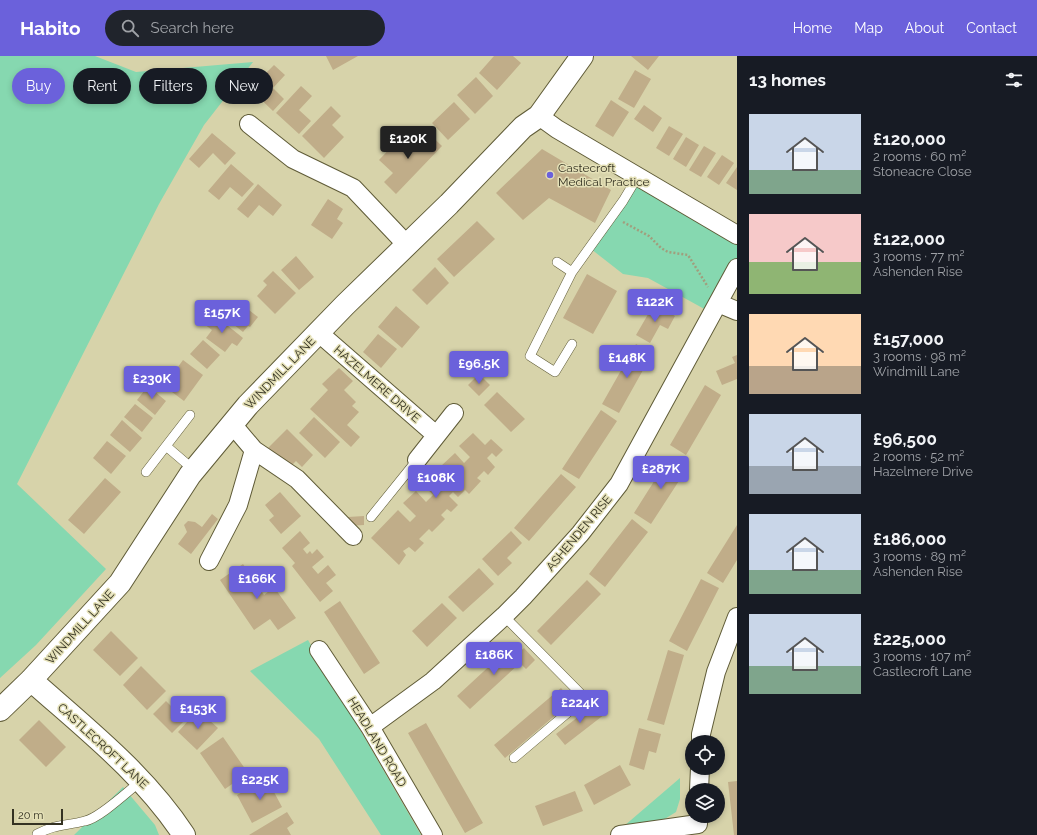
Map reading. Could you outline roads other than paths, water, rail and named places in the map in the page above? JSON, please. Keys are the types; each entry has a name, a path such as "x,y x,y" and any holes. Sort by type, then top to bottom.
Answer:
{"street":[{"name":"WINDMILL LANE","path":"0,710 31,680 120,582 194,470 248,405 523,127 539,116 582,56"},
{"path":"539,116 557,129 737,235"},
{"path":"249,124 293,159 353,188 407,245"},
{"name":"ASHENDEN RISE","path":"370,727 433,681 504,616 523,598 580,534 619,484 737,268"},
{"path":"720,299 737,311"},
{"name":"HAZELMERE DRIVE","path":"318,333 436,435"},
{"path":"417,460 454,413"},
{"path":"232,424 254,450 297,479 353,536"},
{"path":"209,561 238,505 254,450"},
{"path":"701,735 716,672 737,617"},
{"name":"HEADLAND ROAD","path":"319,650 370,727 432,835"},
{"name":"CASTLECROFT LANE","path":"31,680 142,780 169,812 184,835"},
{"path":"620,835 698,825"}],"lane":[{"path":"572,344 555,372 530,356 572,272 623,201 638,176"},
{"path":"557,262 572,272"},
{"path":"146,472 190,415"},
{"path":"166,446 194,470"},
{"path":"370,517 417,460"},
{"path":"504,616 585,698 514,758"},
{"path":"37,834 52,826 86,821 97,816 142,780"}],"place":[{"name":"Castecroft Medical Practice","path":"550,175"}]}
